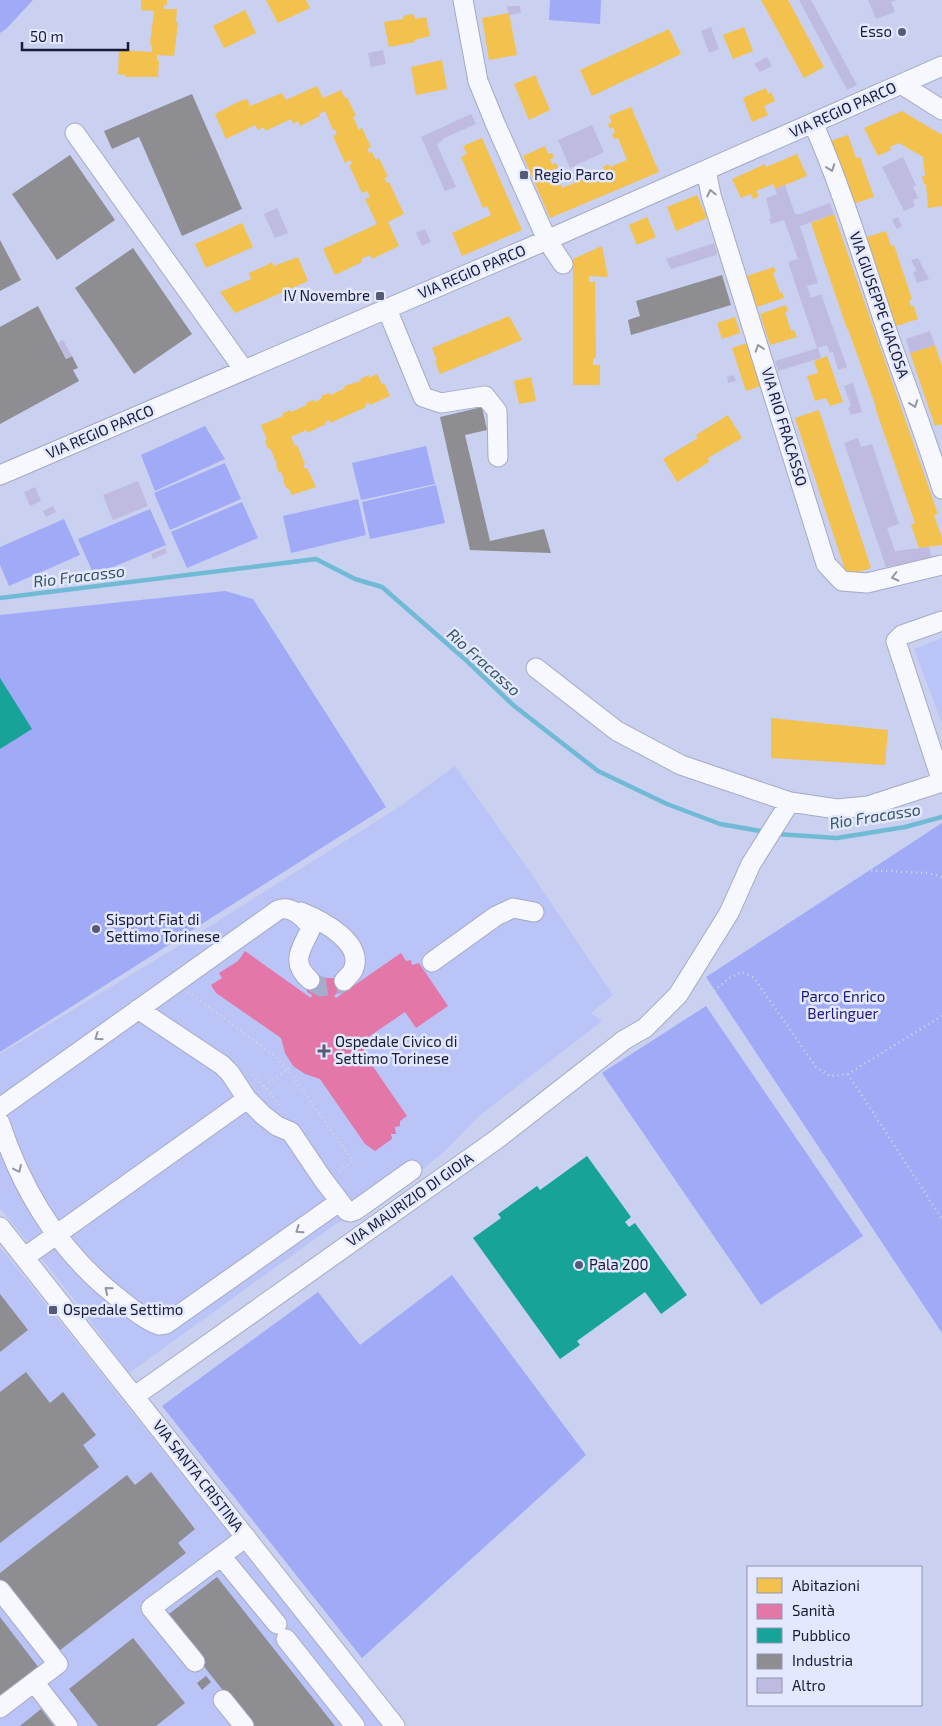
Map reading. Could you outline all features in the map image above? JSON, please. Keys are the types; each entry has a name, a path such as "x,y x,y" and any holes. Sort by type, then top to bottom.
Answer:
{"street":[{"path":"463,0 478,81 498,132 547,240 563,264"},
{"name":"VIA REGIO PARCO","path":"0,475 547,240 942,66"},
{"path":"901,84 942,110"},
{"name":"VIA GIUSEPPE GIACOSA","path":"813,123 857,241 925,434 942,489"},
{"path":"75,133 244,370"},
{"name":"VIA RIO FRACASSO","path":"706,170 711,195 826,564 842,581 867,583 942,565"},
{"path":"387,309 423,396 441,403 485,396 498,411 498,457"},
{"path":"536,668 617,731 681,765 790,802 837,810 868,806 942,782 896,641 902,635 942,621"},
{"name":"VIA MAURIZIO DI GIOIA","path":"135,1396 497,1139 624,1040 645,1028 678,995 729,912 753,860 790,802"},
{"path":"0,1108 278,910 284,908 303,912 326,925 348,941 355,955 352,971 344,981"},
{"path":"432,962 496,916 514,908 534,912"},
{"path":"292,910 308,923 311,928 299,950 298,961 303,974 310,980"},
{"path":"138,1009 222,1065 247,1099 263,1115 277,1126 291,1132 339,1202 350,1212 356,1210 412,1170"},
{"path":"25,1257 247,1099"},
{"path":"0,1123 19,1171 44,1219 56,1235 103,1287 136,1312 159,1325 166,1324 339,1202"},
{"name":"VIA SANTA CRISTINA","path":"0,1227 246,1537 386,1723"},
{"path":"195,1662 151,1608 246,1537"},
{"path":"221,1556 355,1726"},
{"path":"0,1590 58,1664 0,1708"},
{"path":"34,1682 68,1726"},
{"path":"223,1700 244,1726"}],"path":[{"path":"0,609 214,585 257,585 318,589 371,618 414,651 503,738 598,811 699,858 753,860 840,869 928,873 942,877"},
{"path":"942,1016 848,1074 830,1076 816,1067 754,978 742,972 729,978 708,996 942,1346"},
{"path":"175,983 223,1016 275,1056 293,1077 353,1161 325,1182"},
{"path":"247,1099 293,1066"},
{"path":"848,1074 942,1219"}],"shaded area":[{"path":"942,638 942,723 914,649"},
{"path":"455,766 530,872 613,995 591,1013 602,1021 479,1116 445,1151 373,1210 337,1223 129,1373 74,1299 0,1208 0,1054 172,950 399,807"},
{"path":"0,1247 383,1726 0,1726"}],"green space":[{"path":"0,0 33,0 0,33"},
{"path":"550,0 601,0 600,24 549,20"},
{"path":"205,426 225,459 155,491 141,455"},
{"path":"426,446 435,484 361,500 352,463"},
{"path":"225,463 241,499 170,530 154,493"},
{"path":"436,485 445,523 370,539 362,502"},
{"path":"358,499 366,535 291,553 283,516"},
{"path":"242,502 258,538 187,568 171,532"},
{"path":"150,509 166,545 94,575 78,539"},
{"path":"64,519 80,555 9,586 0,565 0,547"},
{"name":"Sisport Fiat di Settimo Torinese","path":"225,591 253,599 386,807 0,1052 0,615"},
{"name":"Parco Enrico Berlinguer","path":"942,823 942,1333 706,977"},
{"path":"706,1006 863,1236 761,1305 602,1073"},
{"path":"452,1275 586,1455 362,1658 162,1406 318,1292 360,1345"}],"building: Abitazioni":[{"path":"141,0 167,0 167,5 164,5 164,9 177,9 176,22 178,23 174,56 157,55 157,61 159,61 158,77 125,77 125,75 118,74 119,50 152,52 152,45 150,44 154,11 141,10"},
{"path":"266,0 306,0 310,8 278,23"},
{"path":"761,0 788,0 824,67 804,78"},
{"path":"245,10 256,33 224,48 213,26"},
{"path":"509,13 517,55 489,60 482,18"},
{"path":"414,14 415,19 426,17 430,36 414,40 415,42 389,47 384,22 404,19 403,16"},
{"path":"744,27 753,51 733,59 723,35"},
{"path":"669,29 681,54 592,96 580,70"},
{"path":"442,60 447,89 416,95 411,67"},
{"path":"535,75 550,110 529,120 514,84"},
{"path":"317,86 323,98 341,90 345,98 347,97 356,116 353,117 359,130 362,128 371,147 367,149 369,153 372,152 376,160 379,158 388,177 384,178 387,183 389,182 404,214 388,222 399,246 372,259 370,255 361,259 362,262 335,275 323,249 377,224 365,199 370,197 367,191 362,193 349,165 352,164 350,160 345,163 333,136 337,134 335,129 333,130 325,111 319,114 320,116 300,126 298,121 293,124 291,119 265,131 264,127 258,130 255,125 226,139 215,114 247,99 250,106 282,93 286,100"},
{"path":"766,88 768,94 771,92 775,101 764,106 768,115 752,122 743,98"},
{"path":"631,107 659,172 550,218 523,156 545,146 548,154 552,153 554,158 550,159 552,164 556,163 558,168 554,169 562,188 594,175 593,171 598,169 599,172 604,170 603,167 608,164 610,167 627,160 618,138 614,139 612,134 615,133 613,127 610,129 608,124 612,122 609,116"},
{"path":"902,111 942,135 942,206 928,208 926,184 924,184 922,176 925,176 923,157 899,143 890,147 891,150 878,156 864,128"},
{"path":"848,135 856,158 860,157 874,197 850,205 828,142"},
{"path":"482,138 522,230 462,256 452,233 491,215 487,206 483,208 461,157 467,154 463,146"},
{"path":"797,154 807,176 775,189 773,184 756,191 759,196 753,199 751,194 741,198 732,179 765,164 766,167"},
{"path":"697,195 707,218 676,231 667,207"},
{"path":"834,214 938,514 934,515 942,538 942,545 919,548 911,525 915,523 811,223"},
{"path":"647,217 656,237 637,245 629,225"},
{"path":"242,223 253,247 206,268 195,244"},
{"path":"886,231 891,246 894,245 912,299 909,300 911,307 914,306 918,319 893,327 864,238"},
{"path":"602,246 608,277 589,276 589,282 595,282 596,358 593,358 593,365 600,365 600,385 573,385 573,259"},
{"path":"298,257 308,281 235,313 220,292 251,279 249,273 272,262 274,266"},
{"path":"774,267 776,272 773,273 780,293 782,292 784,298 757,307 747,276"},
{"path":"786,305 788,311 785,312 791,331 794,330 797,337 770,345 760,314"},
{"path":"509,316 522,340 440,374 432,348"},
{"path":"735,317 740,333 722,339 717,323"},
{"path":"747,343 761,386 746,391 732,348"},
{"path":"935,345 942,366 942,424 935,426 910,353"},
{"path":"827,356 843,402 830,406 826,398 815,401 807,376 818,373 814,361"},
{"path":"377,374 390,396 370,405 369,403 365,404 366,407 330,423 329,420 325,422 326,424 307,433 306,430 291,437 295,446 297,445 305,464 303,465 305,469 307,468 316,487 292,495 288,488 286,488 270,448 268,449 265,441 267,440 261,425 283,416 282,414 290,410 291,412 307,405 306,403 314,400 315,402 322,398 321,396 329,393 331,395 345,388 344,386 361,381 360,379 369,375 369,378"},
{"path":"531,377 536,401 519,404 514,381"},
{"path":"819,410 871,568 847,576 795,418"},
{"path":"728,415 742,438 708,458 709,462 677,482 663,459 698,438 696,435"},
{"path":"771,718 888,730 885,765 771,758"}],"building: Sanità":[{"name":"Ospedale Civico di Settimo Torinese","path":"245,951 311,998 312,995 307,992 306,982 317,978 335,978 348,983 334,996 336,998 401,953 406,961 411,960 412,965 419,963 448,1006 416,1028 405,1012 364,1040 365,1047 363,1052 407,1116 400,1121 400,1126 395,1127 396,1134 391,1134 392,1139 375,1151 365,1144 320,1079 305,1074 293,1066 285,1053 281,1038 216,993 211,985 222,978 219,973 238,961"}],"building: Pubblico":[{"path":"0,678 32,729 0,749"},
{"name":"Pala 200","path":"587,1156 631,1217 625,1222 629,1227 635,1223 687,1295 661,1314 645,1292 577,1341 580,1345 560,1359 473,1238 501,1218 498,1214 537,1186 540,1190"}],"building: Industria":[{"path":"192,94 242,209 182,236 139,137 112,149 104,131"},
{"path":"70,155 115,220 57,260 12,194"},
{"path":"0,240 21,280 0,291"},
{"path":"133,248 192,334 134,374 75,288"},
{"path":"722,275 731,305 631,335 628,320 640,316 636,301"},
{"path":"38,306 66,359 72,356 78,368 73,370 79,381 0,424 0,327"},
{"path":"482,407 487,430 465,435 490,541 544,529 551,553 470,550 440,417"},
{"path":"0,1294 28,1330 0,1352"},
{"path":"26,1372 50,1403 63,1392 96,1435 83,1445 99,1467 0,1543 0,1392"},
{"path":"151,1472 195,1529 178,1543 186,1553 55,1654 0,1582 0,1573 127,1475 135,1485"},
{"path":"217,1577 335,1726 251,1726 165,1617"},
{"path":"0,1617 39,1668 0,1698"},
{"path":"133,1638 185,1703 156,1726 98,1726 69,1689"},
{"path":"206,1676 211,1682 202,1690 197,1683"},
{"path":"41,1709 54,1726 20,1726"}],"building: Altro":[{"path":"799,0 811,0 857,85 847,90"},
{"path":"868,0 896,0 891,2 895,12 876,19"},
{"path":"507,6 520,6 521,13 509,15"},
{"path":"711,27 719,49 709,53 701,31"},
{"path":"383,50 386,64 371,67 368,53"},
{"path":"767,57 772,66 760,72 754,64"},
{"path":"471,114 476,124 444,138 437,145 456,187 445,191 421,137"},
{"path":"592,125 604,152 570,168 558,140"},
{"path":"903,157 916,185 913,187 918,198 913,200 915,206 904,211 882,167"},
{"path":"785,185 795,214 830,203 834,214 800,226 818,283 807,286 811,298 821,294 847,367 838,370 833,352 830,353 827,345 817,348 788,262 798,259 784,220 771,224 769,219 771,218 766,198 777,194 775,189"},
{"path":"277,208 288,233 275,238 264,214"},
{"path":"898,217 902,226 897,229 892,220"},
{"path":"425,229 431,242 422,246 416,233"},
{"path":"714,243 716,255 671,269 666,259"},
{"path":"918,258 929,279 917,283 913,272 917,271 911,260"},
{"path":"930,331 935,345 910,353 906,339"},
{"path":"63,340 72,356 66,359 58,343"},
{"path":"818,348 821,358 778,371 775,361"},
{"path":"734,375 736,381 728,383 727,377"},
{"path":"853,383 862,412 851,415 848,408 851,406 844,386"},
{"path":"858,438 861,447 872,444 899,524 887,528 895,551 929,547 932,558 886,567 844,443"},
{"path":"138,481 148,506 113,520 103,495"},
{"path":"35,487 41,501 30,506 24,492"},
{"path":"53,506 56,512 46,517 43,511"},
{"path":"165,548 167,553 153,559 151,554"}],"waterway":[{"name":"Rio Fracasso","path":"0,598 316,559 355,579 382,587 467,661 513,705 598,771 667,804 720,824 766,832"},
{"name":"Rio Fracasso","path":"776,834 837,838 905,827 942,817"}],"tunnel":[{"path":"310,980 321,987 340,984 344,981"}],"place":[{"name":"Esso","path":"902,32"},
{"name":"Regio Parco","path":"524,175"},
{"name":"IV Novembre","path":"380,296"},
{"name":"Sisport Fiat di Settimo Torinese","path":"96,929"},
{"name":"Ospedale Civico di Settimo Torinese","path":"324,1051"},
{"name":"Pala 200","path":"579,1265"},
{"name":"Ospedale Settimo","path":"53,1310"}]}
